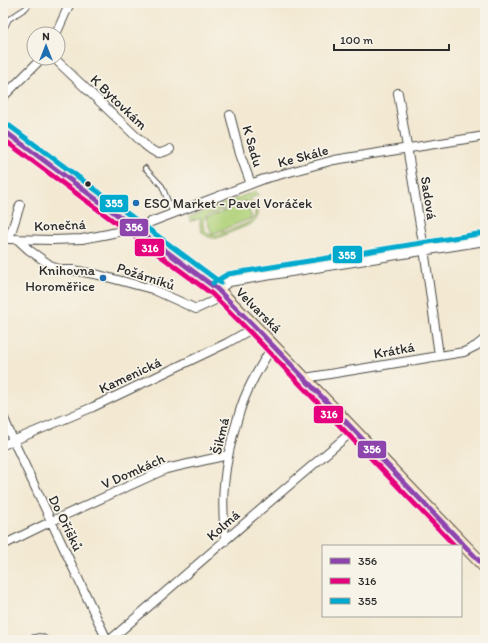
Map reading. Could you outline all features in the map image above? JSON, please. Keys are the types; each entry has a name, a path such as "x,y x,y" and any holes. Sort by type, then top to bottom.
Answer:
{"main road":[{"name":"Velvarská","path":"3,130 221,292 485,567"}],"street":[{"path":"60,26 70,3"},
{"path":"3,97 34,66"},
{"name":"K Bytovkám","path":"62,66 154,152 162,153 170,149"},
{"name":"Sadová","path":"398,93 424,249 439,355"},
{"name":"K Sadu","path":"230,115 240,154 251,184"},
{"name":"Ke Skále","path":"135,228 264,179 334,160 485,136"},
{"path":"10,238 20,205"},
{"name":"Konečná","path":"10,238 52,240 82,239 135,228"},
{"name":"Požárníků","path":"10,238 53,266 63,270 73,270 99,275 152,289 196,309 221,292"},
{"path":"221,292 229,281 485,240"},
{"name":"Kamenická","path":"3,445 93,407 227,344 255,327"},
{"name":"Krátká","path":"304,378 464,352 476,346 485,339"},
{"name":"Šikmá","path":"225,541 223,514 224,485 228,455 239,413 250,386 273,345"},
{"name":"Do Oříšků","path":"3,416 13,440 109,640"},
{"name":"Kolmá","path":"109,640 354,430"},
{"name":"V Domkách","path":"3,545 166,469 178,465 228,455"},
{"path":"32,640 41,638 44,640"}],"lane":[{"path":"3,31 9,19 26,8 30,3"},
{"path":"145,168 162,186 173,214"}],"green space":[{"path":"256,191 258,195 249,199 256,204 257,207 258,214 255,221 217,238 208,237 205,235 200,226 201,218 190,222 189,217","holes":["242,201 252,204 255,210 254,217 250,222 214,235 205,231 203,222 208,215"]},
{"path":"246,202 252,218 212,234 206,218"}],"transit line":[{"name":"355","path":"7,124 221,283"},
{"name":"356","path":"3,130 217,289 485,567"},
{"name":"316","path":"3,139 212,294 454,545"},
{"name":"355","path":"213,283 228,274 484,233"}],"place":[{"name":"ESO Market - Pavel Voráček","path":"136,203"},
{"name":"Knihovna Horoměřice","path":"103,278"}]}
